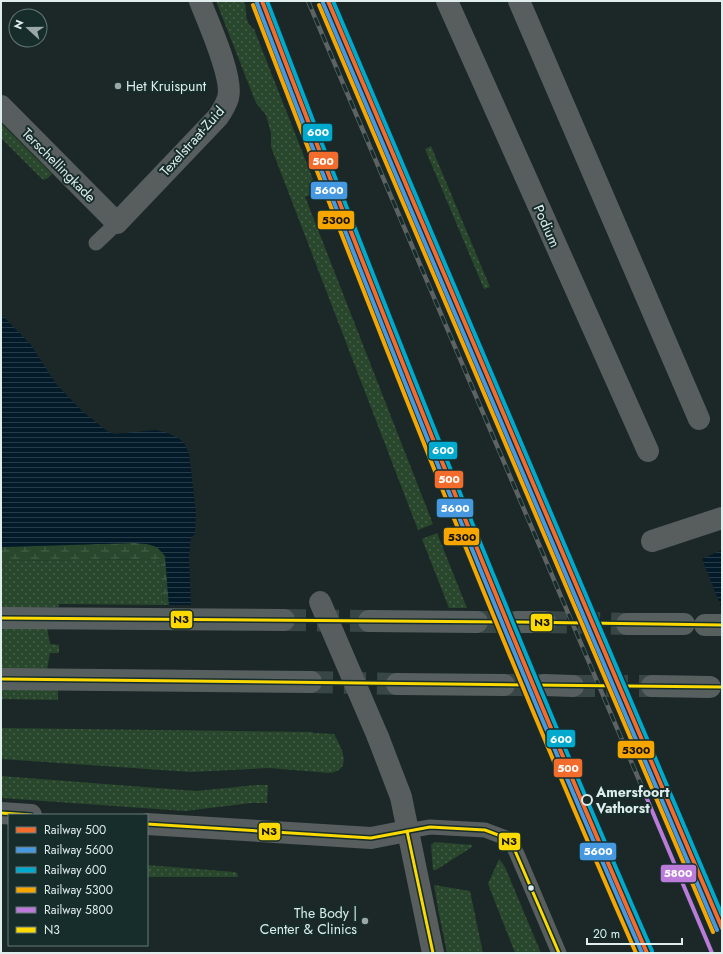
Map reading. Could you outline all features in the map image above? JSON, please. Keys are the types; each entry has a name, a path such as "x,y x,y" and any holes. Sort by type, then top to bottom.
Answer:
{"main road":[{"path":"1,618 284,620"},
{"path":"369,621 477,622"},
{"path":"518,622 545,622"},
{"path":"627,624 703,625"},
{"path":"1,679 311,682"},
{"path":"397,684 504,685"},
{"path":"544,685 573,686"},
{"path":"652,686 710,687"}],"street":[{"name":"Texelstraat-Zuid","path":"117,223 218,117 229,97 229,83 226,69 200,1"},
{"name":"Podium","path":"447,1 648,451"},
{"path":"519,1 699,419"},
{"name":"Terschellingkade","path":"1,106 117,223"},
{"path":"652,541 722,518"},
{"path":"320,602 378,736 401,797 432,953"},
{"path":"1,813 16,814"},
{"path":"148,824 371,838 407,831"}],"lane":[{"path":"96,243 117,223"},
{"path":"407,831 430,827 485,830 506,838 513,846 517,854 559,953"}],"green space":[{"path":"216,1 244,1 248,23 254,29 318,192 305,197 433,524 418,530 271,147 271,133 266,115 256,103"},
{"path":"1,123 52,174 48,178 44,180 41,178 1,138"},
{"path":"431,146 490,287 484,289 425,149"},
{"path":"437,533 467,608 449,608 422,539"},
{"path":"134,543 147,544 157,547 165,556 169,605 163,605 161,565 159,560 156,559 1,561 1,547"},
{"path":"159,560 161,565 163,605 59,604 59,607 1,609 1,561"},
{"path":"1,627 47,628 50,644 59,645 59,653 50,653 47,670 1,670"},
{"path":"1,686 58,690 58,700 1,699"},
{"path":"1,728 313,732 334,734 342,750 344,762 342,767 337,771 329,773 269,768 191,772 1,759"},
{"path":"1,776 196,791 268,785 267,803 251,803 185,811 1,798"},
{"path":"435,842 472,845 472,847 436,870 433,870 431,845"},
{"path":"499,859 505,867 541,953 515,953 488,884"},
{"path":"148,865 235,872 237,873 238,877 148,877"},
{"path":"434,885 470,891 483,953 447,953"}],"water":[{"path":"1,314 31,345 56,384 82,411 107,431 114,434 155,430 165,432 178,438 184,443 189,453 196,512 195,534 191,538 189,556 191,605 169,605 165,556 157,547 147,544 134,543 1,547"},
{"path":"722,550 722,609 702,559"}],"tunnel":[{"path":"284,620 369,621"},
{"path":"477,622 518,622"},
{"path":"545,622 627,624"},
{"path":"311,682 397,684"},
{"path":"504,685 544,685"},
{"path":"573,686 652,686"}],"railway":[{"path":"308,1 645,794"}],"rail line":[{"name":"500","path":"262,1 354,241 497,598 647,953"},
{"name":"600","path":"267,1 359,240 502,597 652,951"},
{"name":"500","path":"328,1 722,928"},
{"name":"600","path":"333,1 722,915"},
{"name":"5600","path":"257,3 349,242 492,599 642,953"},
{"name":"5600","path":"323,3 717,930"},
{"name":"5300","path":"253,5 439,481 536,718 636,953"},
{"name":"5300","path":"319,5 713,932"},
{"name":"5800","path":"645,794 712,953"}],"transit line":[{"name":"N3","path":"1,618 722,625"},
{"name":"N3","path":"1,679 722,687"},
{"name":"N3","path":"1,813 16,814"},
{"name":"N3","path":"148,824 371,838 430,827 485,830 506,838 513,846 559,953"},
{"name":"N3","path":"407,831 433,953"}],"place":[{"name":"Het Kruispunt","path":"118,86"},
{"name":"Amersfoort Vathorst","path":"587,800"},
{"name":"The Body | Center & Clinics","path":"365,921"}]}
